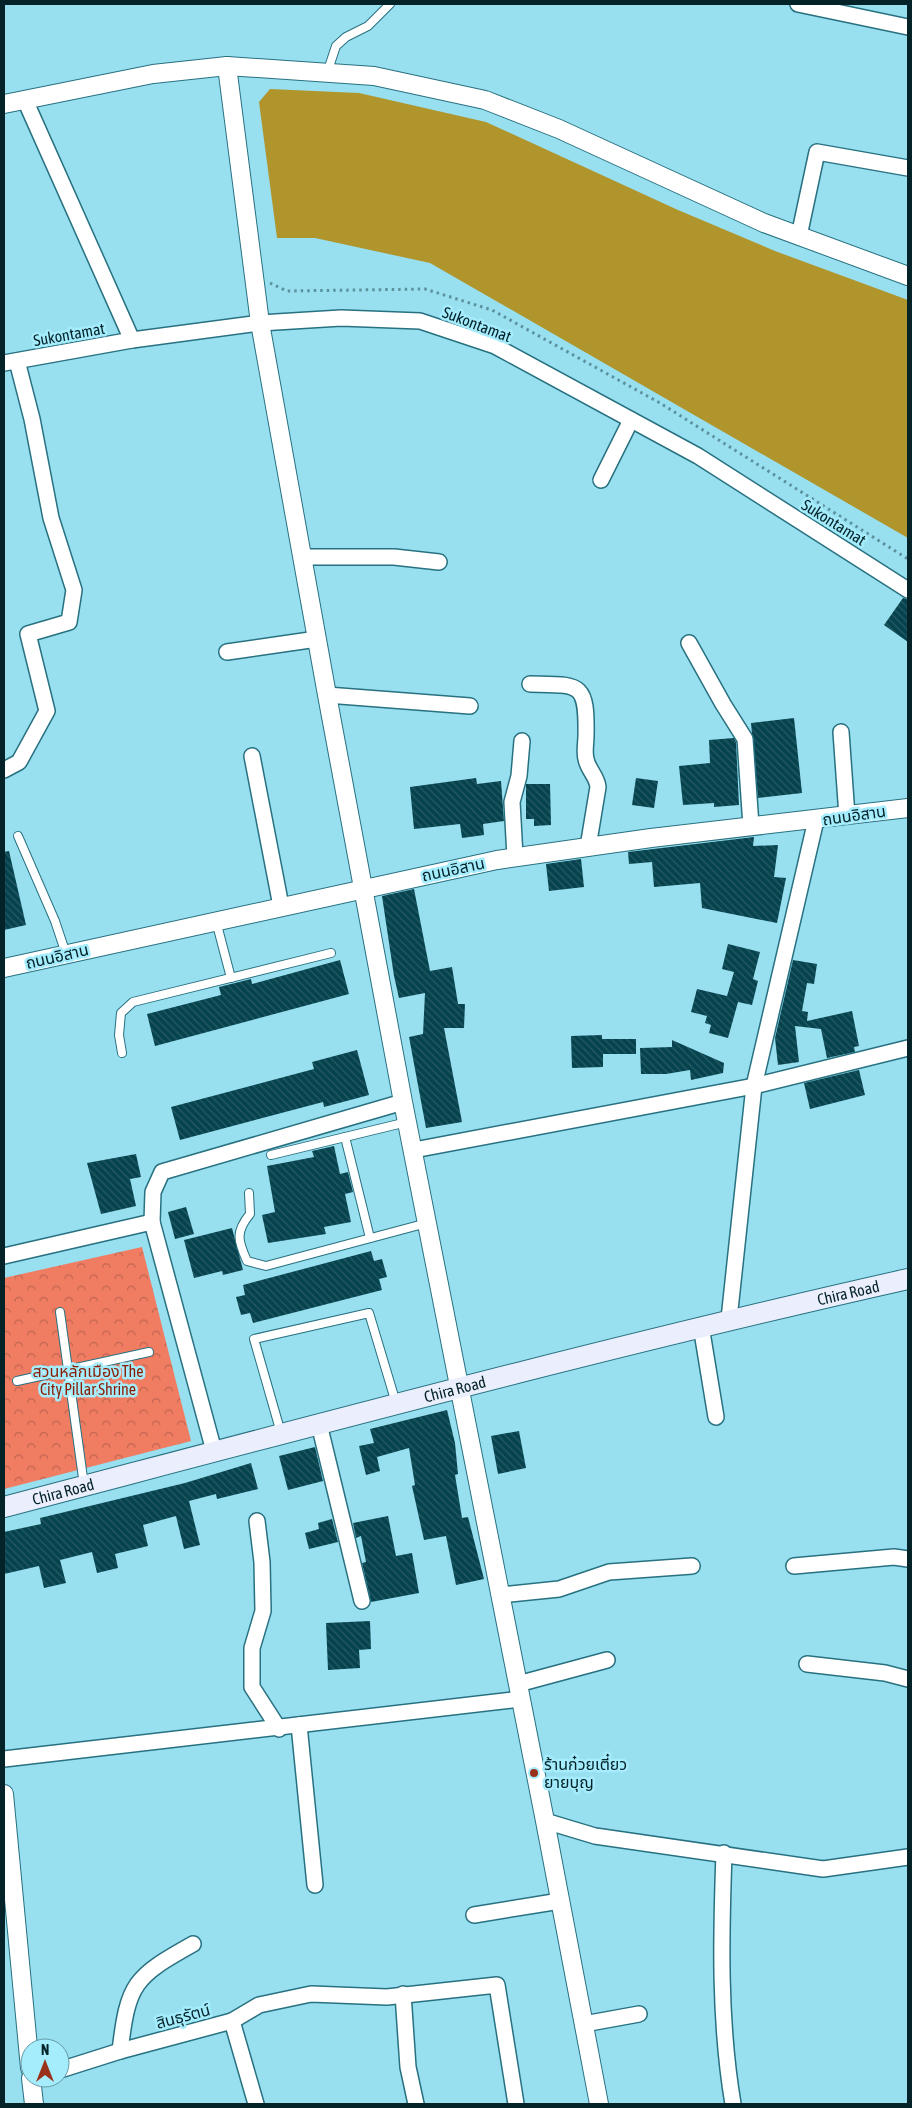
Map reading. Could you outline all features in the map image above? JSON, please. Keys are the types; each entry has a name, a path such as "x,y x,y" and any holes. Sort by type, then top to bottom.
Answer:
{"main road":[{"name":"Chira Road","path":"4,1507 396,1403 700,1326 908,1279"}],"street":[{"path":"798,4 908,27"},
{"path":"227,66 260,323 327,695 403,1102 414,1150 599,2104"},
{"path":"4,104 153,74 227,66 374,76 485,100 558,129 764,222 908,276"},
{"path":"25,100 132,340"},
{"path":"800,236 817,152 908,168"},
{"name":"Sukontamat","path":"10,362 132,340 260,323 341,318 420,321 495,346 698,456 908,590"},
{"path":"4,770 19,762 47,711 28,634 70,622 74,590 51,518 32,419 10,362"},
{"path":"601,480 631,420"},
{"path":"302,557 394,557 439,562"},
{"path":"227,652 317,639"},
{"path":"690,643 723,704 745,739 751,826"},
{"path":"530,684 569,685 578,689 583,699 586,719 585,758 597,777 598,787 588,847"},
{"path":"327,695 470,706"},
{"path":"841,732 847,816"},
{"path":"515,857 512,802 519,776 522,741"},
{"path":"252,756 280,906"},
{"name":"ถนนอิสาน","path":"4,968 280,906 515,857 751,826 908,808"},
{"path":"729,1319 754,1086 816,820"},
{"path":"414,1150 754,1086 908,1048"},
{"path":"214,1451 152,1222 153,1192 162,1172 403,1102"},
{"path":"4,1256 152,1222"},
{"path":"700,1326 716,1416"},
{"path":"319,1424 362,1601"},
{"path":"256,1521 262,1562 263,1611 252,1648 252,1688 279,1728"},
{"path":"794,1566 894,1557 908,1559"},
{"path":"501,1595 559,1589 609,1572 692,1566"},
{"path":"4,1759 279,1728 520,1692 607,1660"},
{"path":"807,1664 885,1673 908,1679"},
{"path":"299,1725 315,1885"},
{"path":"4,1794 28,2038"},
{"path":"545,1821 595,1836 724,1853 823,1869 908,1857"},
{"path":"724,1853 720,1965 722,2011 733,2104"},
{"path":"474,1915 560,1901"},
{"path":"120,2051 129,1998 139,1978 157,1964 193,1944"},
{"path":"232,2022 259,2005 311,1994 387,1997 497,1985 516,2104"},
{"path":"403,1994 408,2067 416,2104"},
{"path":"584,2024 639,2014"},
{"name":"สินธุรัตน์","path":"70,2067 120,2051 232,2022 256,2104"},
{"path":"33,2088 34,2104"}],"lane":[{"path":"327,73 336,46 368,26 390,4"},
{"path":"18,836 55,921 66,954"},
{"path":"216,920 231,978"},
{"path":"122,1052 119,1035 121,1013 133,1002 331,953"},
{"path":"272,1155 407,1122"},
{"path":"346,1137 370,1238"},
{"path":"249,1192 250,1214 242,1224 238,1241 247,1261 266,1266 427,1223"},
{"path":"60,1312 84,1486"},
{"path":"281,1433 254,1339 369,1313 396,1403"},
{"path":"17,1381 149,1352"}],"path":[{"path":"269,282 287,292 425,289 492,310 660,403 908,559"}],"green space":[{"name":"สวนหลักเมือง The City Pillar Shrine","path":"142,1247 191,1441 4,1489 4,1278"}],"shaded area":[{"path":"270,89 359,93 486,122 678,210 775,251 908,300 908,538 430,263 315,238 277,238 259,102"}],"building":[{"path":"903,598 908,599 908,642 884,625"},
{"path":"794,718 802,793 758,798 751,723"},
{"path":"734,738 736,742 739,805 714,807 714,803 683,805 679,766 710,763 709,740"},
{"path":"476,778 477,784 501,781 504,821 483,824 484,835 462,838 460,824 414,829 410,787"},
{"path":"636,778 658,781 654,808 632,805"},
{"path":"526,784 550,784 551,825 534,826 534,819 526,819"},
{"path":"754,837 753,846 778,845 774,877 786,878 777,923 702,908 700,883 654,887 652,862 629,864 628,852"},
{"path":"9,851 26,925 4,930 4,852"},
{"path":"581,859 584,887 549,891 546,864"},
{"path":"414,889 430,971 452,967 458,1004 465,1004 464,1028 444,1028 462,1122 426,1128 409,1037 423,1034 425,993 399,998 382,896"},
{"path":"728,944 760,952 753,979 758,981 752,1005 738,1002 728,1038 709,1033 711,1025 705,1023 707,1016 691,1012 697,989 727,996 734,972 722,969"},
{"path":"340,960 349,994 155,1046 147,1014 221,995 219,987 251,979 252,984"},
{"path":"793,960 817,964 814,984 807,983 802,1011 808,1012 807,1021 852,1011 859,1046 854,1047 855,1052 827,1058 821,1029 795,1026 799,1062 778,1065 775,1038"},
{"path":"602,1035 602,1039 636,1039 636,1054 603,1054 603,1067 572,1068 571,1036"},
{"path":"672,1040 724,1063 723,1073 691,1080 690,1070 666,1074 641,1074 640,1048 672,1047"},
{"path":"357,1050 369,1095 324,1107 323,1102 180,1140 171,1107 314,1069 312,1062"},
{"path":"859,1070 865,1095 810,1109 804,1083"},
{"path":"334,1146 340,1174 348,1172 353,1192 345,1194 351,1222 324,1227 326,1234 268,1243 262,1215 275,1212 267,1166 314,1157 312,1151"},
{"path":"136,1154 141,1177 130,1179 136,1206 101,1214 87,1163"},
{"path":"186,1207 194,1234 175,1239 168,1212"},
{"path":"232,1228 243,1270 223,1275 222,1271 194,1278 184,1240"},
{"path":"371,1251 374,1261 382,1259 387,1277 379,1279 382,1290 253,1323 250,1313 241,1315 236,1297 245,1295 243,1285"},
{"path":"447,1410 455,1443 458,1474 455,1475 462,1518 468,1517 484,1579 456,1585 446,1536 424,1540 412,1486 415,1485 409,1448 377,1457 380,1471 366,1475 359,1446 374,1443 370,1429"},
{"path":"519,1431 526,1468 498,1474 491,1436"},
{"path":"315,1447 323,1481 288,1490 279,1456"},
{"path":"251,1463 258,1489 217,1499 216,1494 189,1501 200,1545 184,1549 176,1516 143,1525 148,1546 115,1554 118,1568 97,1573 92,1552 60,1560 66,1583 44,1588 39,1566 4,1574 4,1532 41,1524 40,1518 185,1483"},
{"path":"388,1516 396,1556 412,1553 419,1593 371,1602 362,1563 366,1562 361,1536 356,1538 353,1523"},
{"path":"332,1519 338,1542 309,1549 305,1533 319,1529 318,1523"},
{"path":"370,1621 371,1649 359,1650 360,1668 328,1670 326,1623"}],"place":[{"name":"ร้านก๋วยเตี๋ยว ยายบุญ","path":"534,1773"}]}
